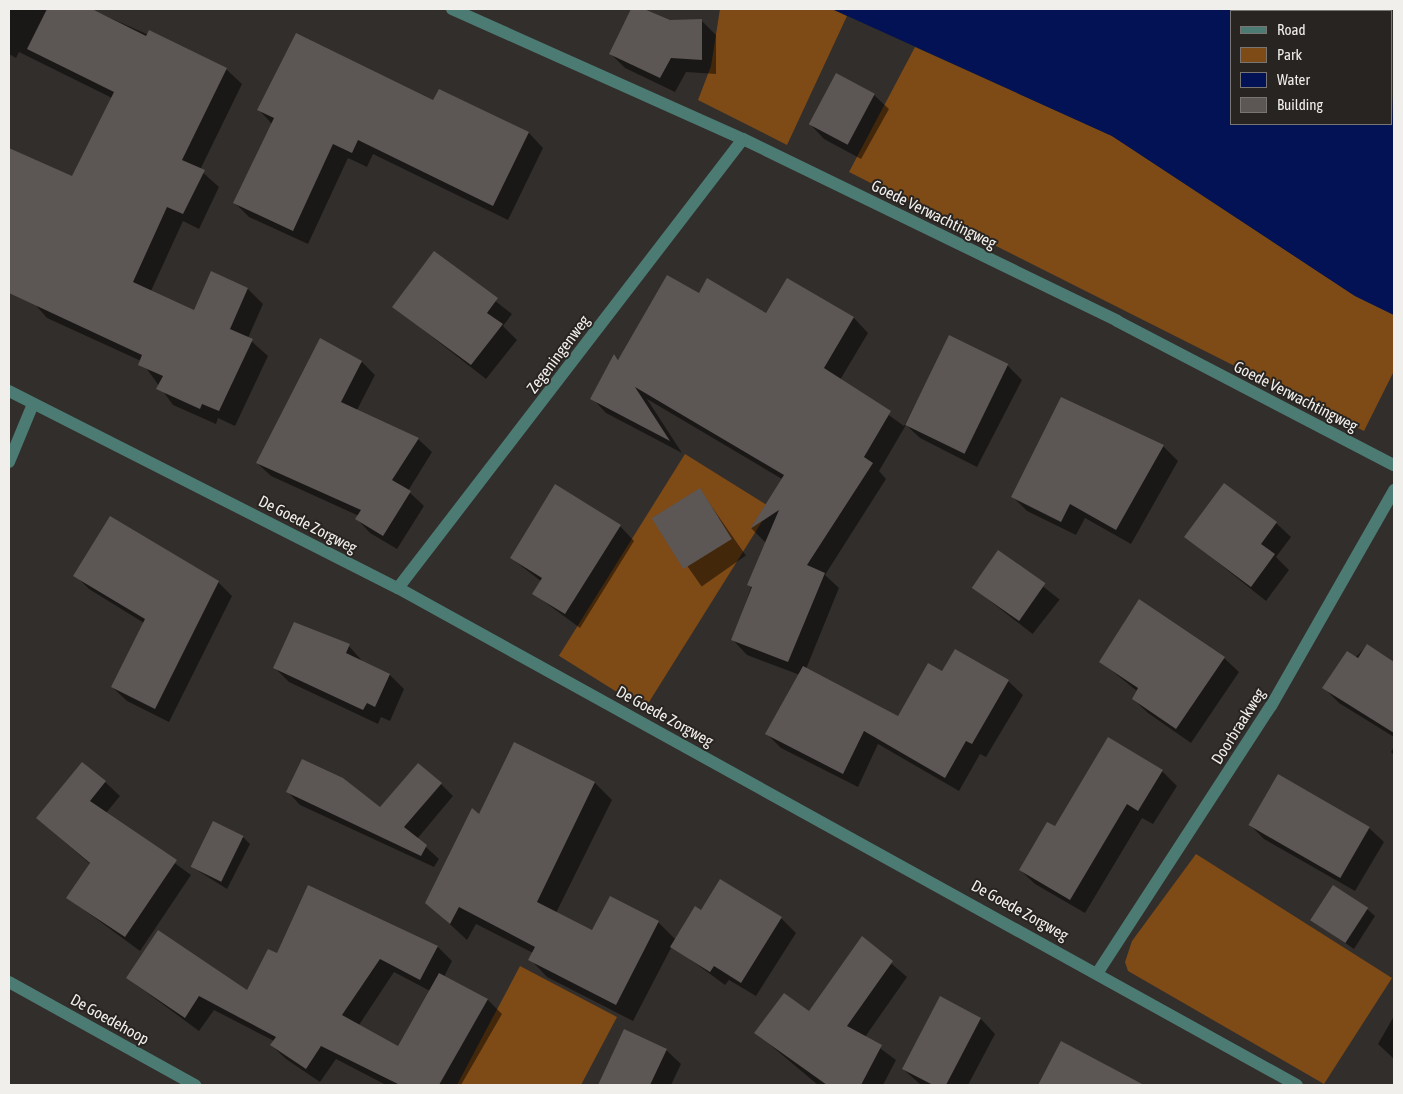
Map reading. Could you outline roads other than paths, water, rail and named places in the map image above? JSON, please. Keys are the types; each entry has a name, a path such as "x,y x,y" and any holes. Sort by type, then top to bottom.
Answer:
{"street":[{"name":"Goede Verwachtingweg","path":"452,9 743,139 1117,321 1394,465"},
{"name":"Zegeningenweg","path":"398,588 743,139"},
{"name":"De Goede Zorgweg","path":"9,391 398,588 1098,972 1298,1085"},
{"path":"9,462 33,404"},
{"name":"Doorbraakweg","path":"1098,972 1272,706 1394,490"},
{"name":"De Goedehoop","path":"9,982 195,1085"}],"water":[{"path":"832,9 1323,9 1324,10 1230,10 1230,125 1393,125 1394,62 1394,315 1355,296 1112,136"}]}
